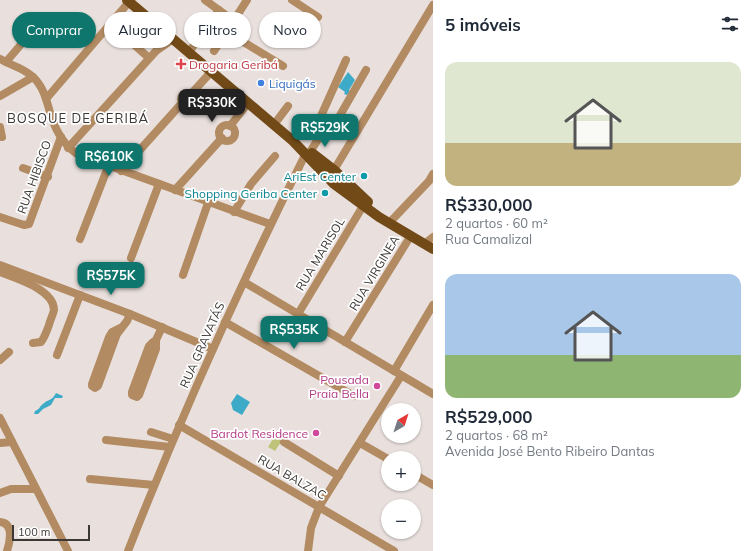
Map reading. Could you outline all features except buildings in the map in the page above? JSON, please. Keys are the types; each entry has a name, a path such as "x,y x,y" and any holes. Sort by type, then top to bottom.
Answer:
{"main road":[{"path":"131,1 143,12"},
{"path":"131,1 184,42"},
{"path":"176,42 368,202 392,220 432,243"},
{"path":"192,48 276,122 308,153"},
{"path":"333,174 363,206 410,236 432,243"}],"street":[{"path":"205,0 222,12"},
{"path":"240,12 247,0"},
{"path":"292,0 310,12"},
{"path":"121,12 131,1"},
{"path":"333,174 433,5"},
{"path":"46,98 104,32"},
{"path":"251,47 283,66"},
{"path":"15,48 3,60 33,76 40,85 52,118 68,148 77,154 108,167 270,224"},
{"path":"138,48 149,58"},
{"name":"RUA HIBISCO","path":"68,148 149,58 160,48"},
{"path":"346,60 321,116 320,122 322,133 335,124 366,70"},
{"path":"121,171 182,103 180,98 182,95 187,92 191,94 211,72"},
{"path":"0,96 33,76"},
{"path":"175,190 222,138 228,140 233,137 234,131 230,126 248,103"},
{"path":"276,122 288,106"},
{"path":"0,127 2,137"},
{"name":"RUA GRAVATÁS","path":"128,551 179,425 270,224 308,153 322,133"},
{"name":"RUA HIBISCO","path":"0,217 24,225 29,224 48,177 61,137"},
{"path":"234,212 251,184 275,156"},
{"path":"80,239 108,167"},
{"path":"23,168 48,177"},
{"path":"392,220 433,174"},
{"path":"131,258 158,184"},
{"path":"183,276 208,202"},
{"name":"RUA MARISOL","path":"298,314 363,206"},
{"name":"RUA VIRGINEA","path":"345,342 410,236"},
{"path":"0,265 130,314 213,349"},
{"path":"0,272 34,287 49,298 53,306 53,314 43,340 39,343 33,343"},
{"path":"244,282 433,394"},
{"path":"49,298 54,286"},
{"path":"57,355 80,295"},
{"path":"308,551 311,528 319,507 360,443 398,374 433,305"},
{"path":"122,327 112,332 109,337 92,384 95,388 98,386 115,339 130,314"},
{"path":"225,322 354,396"},
{"path":"156,340 149,346 132,392 134,396 137,397 139,395 156,349 156,340 162,327"},
{"path":"0,360 9,352"},
{"path":"0,418 68,551"},
{"name":"RUA BALZAC","path":"179,425 394,551"},
{"path":"151,432 173,439"},
{"path":"106,440 170,447"},
{"path":"0,443 12,442"},
{"path":"284,442 340,476"},
{"path":"360,443 381,455"},
{"path":"421,478 433,485"},
{"path":"90,479 154,485"},
{"path":"0,493 11,490 36,489"},
{"path":"0,522 7,524 11,536 7,551"}],"green space":[{"path":"276,434 283,439 275,451 268,447"}],"water":[{"path":"348,72 355,80 347,95 344,94 345,92 338,87"},
{"path":"56,393 63,396 62,398 55,398 51,405 43,409 38,414 34,414 35,411"},
{"path":"237,394 250,402 242,415 233,410 231,403"}],"place":[{"name":"Drogaria Geribá","path":"181,64"},
{"name":"Liquigás","path":"261,83"},
{"name":"AriEst Center","path":"364,176"},
{"name":"Shopping Geriba Center","path":"325,193"},
{"name":"Pousada Praia Bella","path":"377,386"},
{"name":"Bardot Residence","path":"316,433"}],"district":[{"name":"BOSQUE DE GERIBÁ","path":"78,118"}]}
